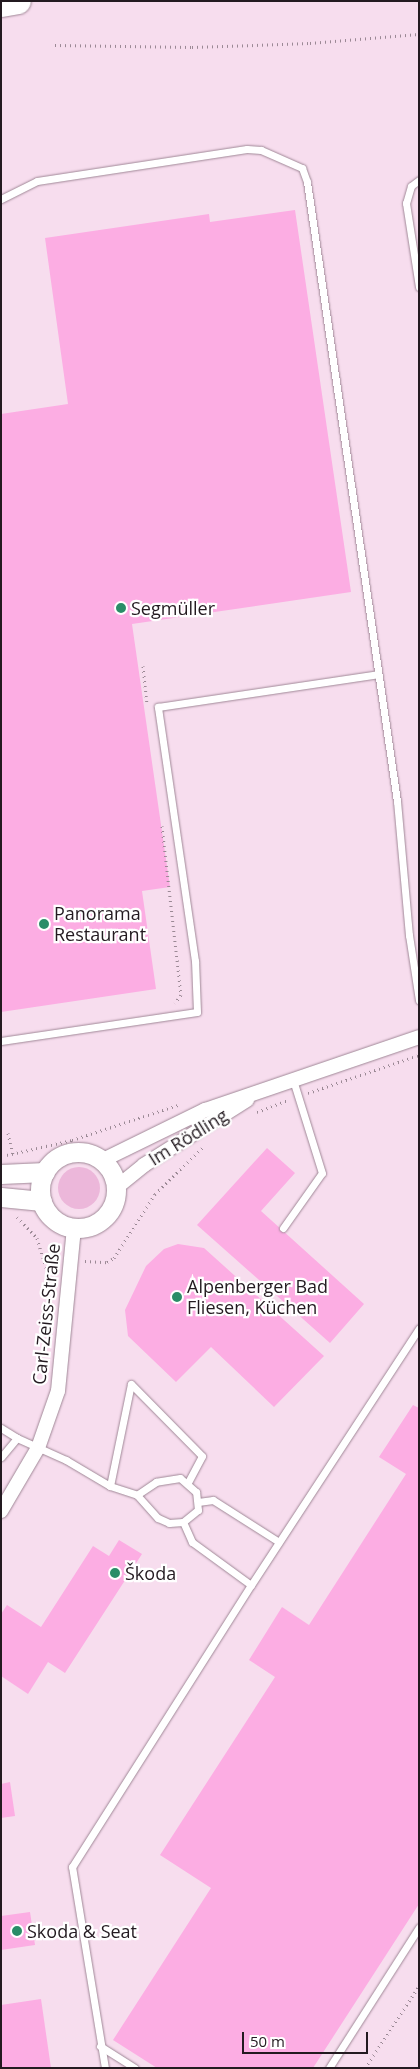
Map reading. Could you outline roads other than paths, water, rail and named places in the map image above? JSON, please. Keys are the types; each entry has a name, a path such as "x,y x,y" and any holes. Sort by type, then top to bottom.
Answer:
{"highway":[{"path":"1,4 18,1"}],"street":[{"name":"Im Rödling","path":"103,1160 205,1110 419,1037"},
{"name":"Im Rödling","path":"117,1187 144,1166 262,1091"},
{"path":"71,1152 93,1154 103,1160 110,1168 117,1187 113,1206 108,1214 93,1225 74,1228 54,1219 42,1201 40,1186 45,1172 60,1156 71,1152"},
{"path":"1,1174 45,1172"},
{"path":"1,1197 42,1201"},
{"name":"Carl-Zeiss-Straße","path":"1,1511 38,1448 61,1374 74,1228"}],"lane":[{"path":"1,199 37,182 247,150 261,150 302,168 307,182 396,801 409,935 419,1000"},
{"path":"419,180 412,186 406,203 419,287"},
{"path":"1,1041 196,1012 195,961 158,707 378,674"},
{"path":"283,1228 322,1173 293,1080"},
{"path":"105,2068 72,1866 251,1585 419,1328"},
{"path":"110,1486 131,1384 202,1456 188,1482"},
{"path":"1,1428 17,1438 66,1460 110,1486 137,1495 158,1518 169,1523 183,1522 198,1510 196,1492 188,1482 170,1477 156,1482 137,1495"},
{"path":"1,1457 17,1438"},
{"path":"198,1502 213,1500 279,1542"},
{"path":"183,1522 192,1542 251,1585"},
{"path":"329,2068 419,1927"},
{"path":"100,2046 135,2068"}],"place":[{"name":"Segmüller","path":"121,608"},
{"name":"Panorama Restaurant","path":"44,924"},
{"name":"Alpenberger Bad Fliesen, Küchen","path":"177,1297"},
{"name":"Škoda","path":"115,1573"},
{"name":"Skoda & Seat","path":"17,1931"}]}
